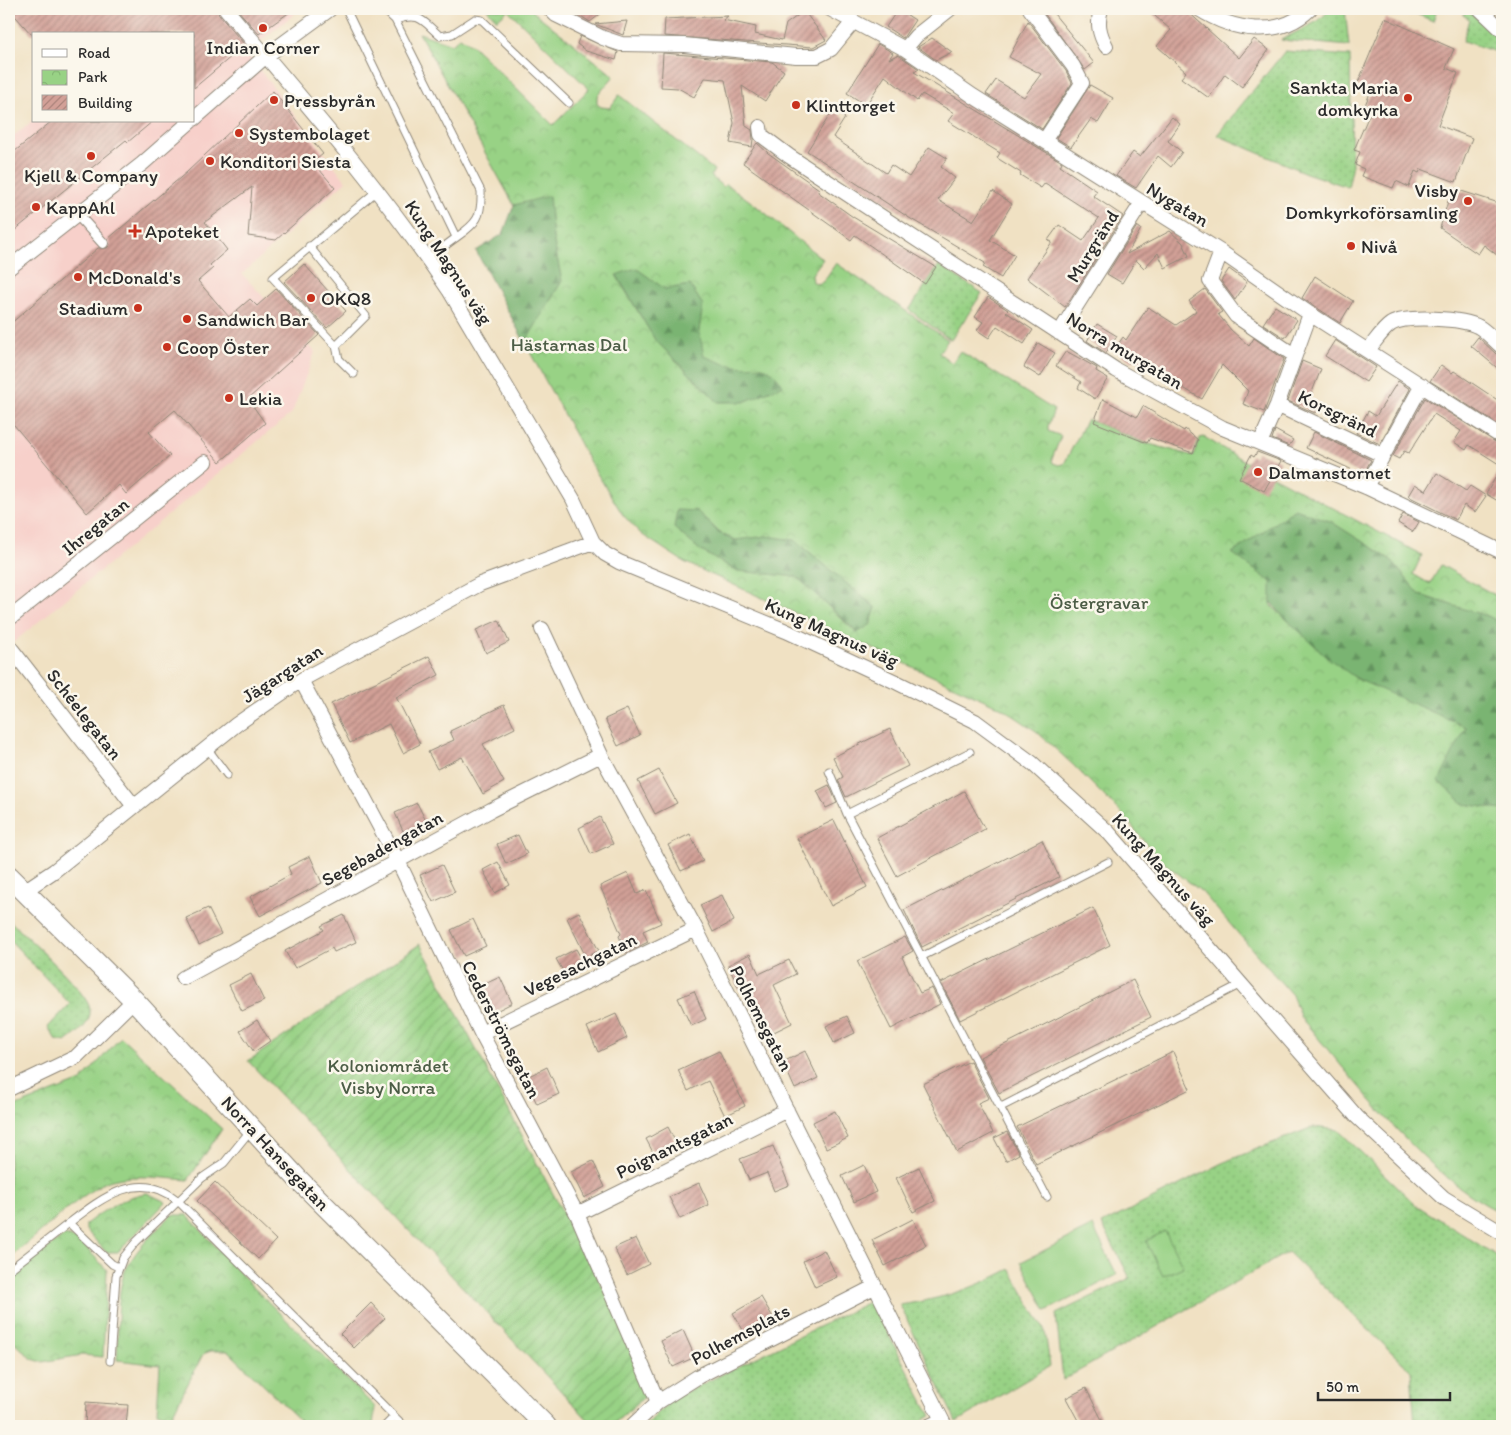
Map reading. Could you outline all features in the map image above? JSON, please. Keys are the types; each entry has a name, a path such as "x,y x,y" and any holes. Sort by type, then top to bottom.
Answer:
{"main road":[{"name":"Norra Hansegatan","path":"9,876 134,1000 310,1191 546,1426"}],"street":[{"name":"Kung Magnus väg","path":"226,9 378,190 428,259 449,290 573,499 593,542 604,554 619,562 786,631 898,683 975,721 1032,763 1109,833 1357,1117 1444,1198 1502,1233"},
{"path":"195,117 266,56 330,9"},
{"name":"Nygatan","path":"830,9 905,49 973,96 1141,204 1221,252 1310,314 1502,437"},
{"path":"905,49 916,36 950,9"},
{"path":"1030,9 1073,66 1082,83 1044,141"},
{"path":"1100,9 1098,19 1099,30 1106,46"},
{"path":"1199,9 1214,18 1261,30 1271,30 1288,24 1302,17 1310,9"},
{"path":"1480,9 1502,30"},
{"path":"557,11 603,38 621,44 684,45 796,56 817,56 831,49 853,22"},
{"path":"9,268 142,164 190,122"},
{"name":"Norra murgatan","path":"760,127 762,135 790,156 1125,375 1223,428 1366,487 1502,552"},
{"name":"Murgränd","path":"1059,333 1141,204"},
{"path":"77,214 103,244"},
{"path":"1221,252 1210,280 1236,316 1294,355"},
{"path":"1260,443 1277,405 1310,314"},
{"path":"1368,350 1389,326 1398,321 1413,318 1462,322 1478,327 1502,348"},
{"path":"1366,487 1422,385"},
{"name":"Korsgränd","path":"1277,405 1382,455"},
{"name":"Ihregatan","path":"9,619 205,462"},
{"name":"Jägargatan","path":"24,891 54,870 133,805 207,748 301,680 480,584 593,542"},
{"name":"Polhemsgatan","path":"542,628 601,754 696,929 874,1287 944,1423"},
{"name":"Schéelegatan","path":"9,646 133,805"},
{"name":"Cederströmsgatan","path":"301,680 398,861 481,1034 577,1214 658,1402"},
{"name":"Segebadengatan","path":"183,978 491,810 601,754"},
{"name":"Vegesachgatan","path":"481,1034 696,929"},
{"path":"9,1090 76,1057 134,1000"},
{"name":"Poignantsgatan","path":"577,1214 787,1110"},
{"name":"Polhemsplats","path":"632,1426 658,1402 699,1376 874,1287"},
{"path":"929,1426 944,1423"}],"lane":[{"path":"346,9 456,237"},
{"path":"383,9 395,20 481,191 481,205 478,218 471,228 428,259"},
{"path":"395,20 410,15 420,17 440,36 452,34 475,19 482,20 569,103"},
{"path":"354,374 339,359 336,346 273,278 378,190"},
{"path":"309,246 366,316 336,346"},
{"path":"207,748 226,775"},
{"path":"847,814 970,752"},
{"path":"829,771 847,814 923,956 1047,1197"},
{"path":"923,956 1108,862"},
{"path":"1001,1107 1241,984"},
{"path":"110,1360 118,1267 136,1242 202,1178 224,1163 252,1129"},
{"path":"9,1270 96,1202 128,1188 158,1187 178,1201 404,1426"},
{"path":"69,1223 112,1264 118,1267"},
{"path":"385,1426 394,1417"}],"shaded area":[{"path":"26,9 301,9 246,52 346,181 242,274 315,352 292,413 9,646 9,139 32,122 195,122 195,32 43,32"}],"green space":[{"name":"Östergravar","path":"487,9 530,9 614,76 597,96 597,104 601,107 610,108 619,95 714,170 711,176 723,187 726,184 739,193 823,259 812,274 813,282 817,284 823,282 836,263 948,340 939,353 952,363 960,351 1054,410 1048,431 1061,436 1052,459 1053,463 1064,464 1087,419 1142,442 1194,456 1200,438 1204,437 1246,462 1422,555 1413,574 1430,584 1441,565 1502,599 1502,624 1490,617 1420,595 1390,559 1330,521 1295,509 1232,553 1271,582 1271,605 1328,658 1357,679 1466,727 1439,781 1464,804 1502,810 1502,1213 1474,1197 1446,1177 1420,1153 1369,1098 1301,1018 1292,995 1202,892 1159,859 1122,814 1036,731 1002,708 684,562 641,534 623,515 588,459 525,343 562,281 553,237 549,196 514,205 419,33 452,44 460,37 472,45 553,125 589,89 508,10 497,20","holes":["636,268 665,289 690,285 703,305 699,331 704,356 731,365 767,368 772,371 783,385 744,402 718,402 655,340 616,275","677,510 697,511 720,533 735,540 767,536 795,540 876,608 870,625 857,633 797,577 737,571 701,551 674,528"]},
{"path":"1331,9 1345,9 1349,46 1281,40 1318,21"},
{"path":"1405,9 1437,9 1433,21"},
{"path":"1466,9 1502,40 1502,54 1463,41 1469,19 1463,15"},
{"path":"1285,51 1350,56 1352,169 1348,187 1306,173 1217,135"},
{"path":"549,195 553,237 562,281 525,343 476,251 503,234 514,205"},
{"path":"939,265 982,293 951,340 909,310"},
{"path":"636,268 665,289 690,285 703,305 699,331 734,366 762,366 772,372 783,385 744,402 718,402 655,340 616,274"},
{"path":"1295,509 1330,521 1390,559 1420,595 1490,617 1502,624 1502,810 1464,804 1438,781 1466,727 1358,679 1322,654 1289,622 1232,553"},
{"path":"677,510 697,511 719,533 735,540 767,536 795,540 876,608 870,625 858,633 797,577 737,571 701,551 674,528"},
{"path":"9,920 68,978 87,1002 90,1010 88,1020 82,1029 66,1042 56,1040 48,1027 70,1004 9,939"},
{"name":"Koloniområdet Visby Norra","path":"420,944 656,1387 611,1426 594,1426 248,1061"},
{"path":"121,1037 222,1129 188,1180 130,1177 102,1184 75,1203 9,1258 9,1109 81,1081"},
{"path":"1313,1127 1338,1130 1416,1205 1502,1259 1502,1426 1415,1426 1411,1371 1288,1252 1063,1380 1056,1314 1130,1278 1102,1224 1229,1160"},
{"path":"147,1193 166,1202 118,1252 106,1252 86,1230 86,1224 122,1200"},
{"path":"172,1215 187,1215 251,1285 375,1407 373,1426 306,1426 228,1351 211,1351 203,1354 171,1417 157,1412 160,1365 117,1360 118,1312 123,1277 127,1267 148,1239"},
{"path":"1093,1226 1117,1275 1046,1311 1021,1262"},
{"path":"1165,1231 1183,1267 1163,1276 1146,1241"},
{"path":"65,1235 80,1241 107,1270 103,1357 82,1355 42,1362 32,1359 9,1337 9,1278"},
{"path":"1010,1269 1045,1331 1050,1366 956,1422 900,1305 957,1292"},
{"path":"871,1301 931,1416 912,1426 645,1426 672,1399"}],"building":[{"path":"9,9 217,9 219,15 245,45 195,87 195,32 32,32 31,34"},
{"path":"237,9 294,9 259,34"},
{"path":"570,9 607,9 590,22"},
{"path":"898,9 915,20 903,38 886,27"},
{"path":"1041,9 1050,9 1094,63 1085,70"},
{"path":"1147,9 1185,9 1239,58 1254,39 1269,50 1242,87 1225,74 1209,98 1181,78 1186,72 1157,46 1171,30"},
{"path":"804,11 826,40 813,47 664,36 665,19 728,16 723,20 756,27 755,34 782,40 786,24"},
{"name":"Sankta Maria domkyrka","path":"1385,18 1454,49 1446,68 1458,73 1438,125 1472,138 1456,182 1421,169 1419,173 1415,171 1409,187 1396,181 1393,188 1361,176 1364,169 1355,165 1360,152 1354,150 1372,108 1365,105 1371,91 1357,85"},
{"path":"627,21 623,35 595,24"},
{"path":"1028,21 1066,71 1072,83 1042,129 986,94 996,80 1024,97 1041,74 1009,57"},
{"path":"580,36 618,52 616,60 586,51 577,44"},
{"path":"932,38 952,52 936,60 918,47"},
{"path":"878,44 893,53 889,59 897,55 900,56 919,69 914,72 1062,162 1060,166 1097,191 1093,196 1123,216 1065,307 1027,278 1052,242 1048,240 1059,225 1083,241 1099,218 1045,183 1041,188 1020,175 1021,173 997,158 1000,153 948,121 954,113 922,94 917,101 885,76 866,105 847,93"},
{"path":"663,53 772,62 784,71 765,101 742,86 746,126 752,130 752,147 730,143 734,123 725,80 705,78 694,97 678,88 661,87"},
{"path":"1090,85 1113,98 1098,123 1091,119 1071,147 1056,138"},
{"path":"273,91 323,154 313,162 335,188 276,240 248,236 252,187 205,222 227,250 210,265 213,268 198,281 229,317 250,299 257,306 276,289 319,335 248,399 265,423 220,462 175,410 149,432 170,456 126,494 119,485 87,513 9,419 9,325 98,248 107,248 110,245 108,239 187,172"},
{"path":"833,110 845,118 833,137 886,173 891,165 909,177 929,147 947,158 941,167 955,178 938,200 973,221 993,191 1012,204 990,240 1015,255 1001,278 983,267 985,263 911,219 807,151"},
{"path":"1172,117 1180,124 1168,141 1182,152 1171,167 1158,156 1136,188 1116,176 1133,152 1140,157"},
{"path":"51,122 152,122 128,142 126,140 9,235 9,156"},
{"path":"757,143 819,189 818,192 853,217 936,267 925,284 855,235 851,240 743,163"},
{"path":"1452,188 1502,204 1502,259 1484,245 1478,254 1440,228"},
{"path":"1137,226 1141,229 1127,254 1170,231 1183,243 1189,256 1165,268 1158,253 1144,268 1136,260 1122,283 1107,274"},
{"path":"304,264 346,311 327,328 284,282"},
{"path":"1229,269 1247,282 1235,300 1221,281"},
{"path":"1315,276 1353,301 1340,323 1302,298"},
{"path":"1205,289 1222,312 1218,314 1231,330 1249,346 1254,338 1284,359 1264,412 1243,404 1248,391 1222,365 1202,399 1134,359 1132,362 1114,350 1123,337 1126,340 1148,307 1176,325 1196,311 1189,301"},
{"path":"988,297 1033,330 1024,344 997,326 989,338 977,330 983,322 975,317"},
{"path":"1275,306 1297,320 1285,338 1263,324"},
{"path":"1097,324 1117,336 1106,353 1087,341"},
{"path":"1478,337 1496,354 1502,356 1502,372 1471,346"},
{"path":"1335,340 1376,367 1366,382 1325,356"},
{"path":"1038,343 1055,353 1040,377 1024,367"},
{"path":"1066,351 1097,368 1096,371 1108,378 1095,399 1078,388 1081,382 1056,366"},
{"path":"1302,361 1321,369 1309,400 1319,405 1315,413 1288,401"},
{"path":"1441,365 1452,373 1454,371 1502,403 1502,427 1430,381"},
{"path":"1398,381 1410,389 1380,444 1356,433 1368,411 1376,416"},
{"path":"1425,398 1502,446 1502,466 1469,445 1466,450 1454,442 1461,431 1434,414 1409,453 1404,451 1399,459 1393,456"},
{"path":"1103,399 1137,417 1143,406 1184,431 1185,429 1198,440 1193,453 1150,438 1147,443 1094,422"},
{"path":"1275,430 1293,440 1289,446 1272,439"},
{"path":"1314,432 1371,460 1363,475 1306,448"},
{"name":"Dalmanstornet","path":"1257,452 1281,461 1264,491 1239,478 1251,455 1254,457"},
{"path":"1502,466 1502,493 1498,501 1486,494"},
{"path":"1437,473 1466,491 1470,486 1486,496 1475,512 1464,505 1456,520 1408,496 1415,484 1426,491"},
{"path":"1403,514 1419,522 1413,532 1398,523"},
{"path":"499,620 509,642 486,653 476,630"},
{"path":"429,656 439,675 396,697 420,744 403,753 389,724 350,743 331,704"},
{"path":"504,705 515,728 483,744 504,782 483,794 462,757 437,769 428,752 454,740 450,731"},
{"path":"627,709 640,735 618,746 605,719"},
{"path":"890,729 908,766 846,797 838,780 843,777 833,757"},
{"path":"659,770 677,803 655,814 638,781"},
{"path":"829,785 837,803 826,808 817,791"},
{"path":"964,791 985,829 897,876 877,838"},
{"path":"417,803 430,829 407,840 395,813"},
{"path":"600,817 613,844 591,854 579,828"},
{"path":"834,820 867,887 831,906 797,838"},
{"path":"690,834 703,861 681,871 668,845"},
{"path":"518,835 527,854 506,864 497,844"},
{"path":"1042,840 1059,877 922,947 904,910"},
{"path":"310,856 322,883 260,916 250,897 291,874 288,867"},
{"path":"498,862 510,885 495,893 483,870"},
{"path":"442,865 455,892 433,902 420,875"},
{"path":"628,873 637,894 646,890 661,923 643,931 648,942 626,953 619,936 621,934 600,886"},
{"path":"722,895 734,921 713,932 700,905"},
{"path":"208,908 221,934 199,945 186,918"},
{"path":"1093,908 1110,945 960,1020 941,983"},
{"path":"579,912 599,951 586,957 567,918"},
{"path":"344,915 356,942 334,952 332,948 295,968 285,951 324,930 321,926"},
{"path":"473,919 486,946 464,956 451,930"},
{"path":"905,937 913,951 902,957 920,993 932,988 940,1004 891,1029 857,961"},
{"path":"576,949 586,967 567,978 556,959"},
{"path":"750,954 759,974 789,960 796,974 774,985 792,1023 770,1034 748,988 740,991 728,965"},
{"path":"251,974 264,1001 242,1011 229,985"},
{"path":"500,977 512,1003 490,1014 478,987"},
{"path":"1133,980 1151,1017 999,1093 980,1057"},
{"path":"694,991 706,1019 691,1026 678,998"},
{"path":"616,1014 627,1038 598,1052 587,1027"},
{"path":"847,1016 855,1033 834,1043 826,1026"},
{"path":"257,1020 270,1041 254,1052 240,1031"},
{"path":"719,1051 745,1106 725,1116 708,1081 688,1091 678,1070"},
{"path":"805,1051 818,1078 795,1089 783,1062"},
{"path":"1173,1052 1190,1089 1036,1164 1017,1127"},
{"path":"970,1061 989,1098 978,1103 993,1133 957,1152 923,1084"},
{"path":"547,1067 559,1094 537,1104 525,1078"},
{"path":"835,1111 848,1138 826,1148 813,1122"},
{"path":"668,1127 678,1147 656,1158 646,1139"},
{"path":"1007,1132 1019,1154 1006,1161 994,1138"},
{"path":"773,1146 789,1185 774,1191 767,1173 749,1180 740,1159"},
{"path":"593,1161 605,1187 584,1198 571,1172"},
{"path":"864,1165 876,1192 854,1202 842,1176"},
{"path":"919,1167 935,1201 913,1212 896,1178"},
{"path":"215,1182 276,1240 258,1259 197,1201"},
{"path":"699,1183 709,1205 680,1219 669,1197"},
{"path":"913,1219 926,1245 885,1266 872,1240"},
{"path":"636,1238 649,1264 627,1275 614,1248"},
{"path":"824,1250 837,1277 815,1287 803,1261"},
{"path":"761,1297 774,1319 746,1335 733,1313"},
{"path":"371,1303 385,1318 354,1348 340,1334"},
{"path":"683,1330 695,1357 673,1367 661,1341"},
{"path":"1086,1388 1105,1426 1081,1426 1066,1398"},
{"path":"86,1402 128,1405 126,1426 85,1426"}],"place":[{"name":"Indian Corner","path":"263,28"},
{"name":"Sankta Maria domkyrka","path":"1408,98"},
{"name":"Pressbyrån","path":"274,100"},
{"name":"Klinttorget","path":"796,105"},
{"name":"Systembolaget","path":"239,133"},
{"name":"Kjell & Company","path":"91,156"},
{"name":"Konditori Siesta","path":"210,161"},
{"name":"Visby Domkyrkoförsamling","path":"1468,201"},
{"name":"KappAhl","path":"36,207"},
{"name":"Apoteket","path":"135,231"},
{"name":"Nivå","path":"1351,246"},
{"name":"McDonald's","path":"78,277"},
{"name":"OKQ8","path":"311,298"},
{"name":"Stadium","path":"138,308"},
{"name":"Sandwich Bar","path":"187,319"},
{"name":"Coop Öster","path":"167,347"},
{"name":"Lekia","path":"229,398"},
{"name":"Dalmanstornet","path":"1258,472"}],"park label":[{"name":"Hästarnas Dal","path":"569,344"}]}
